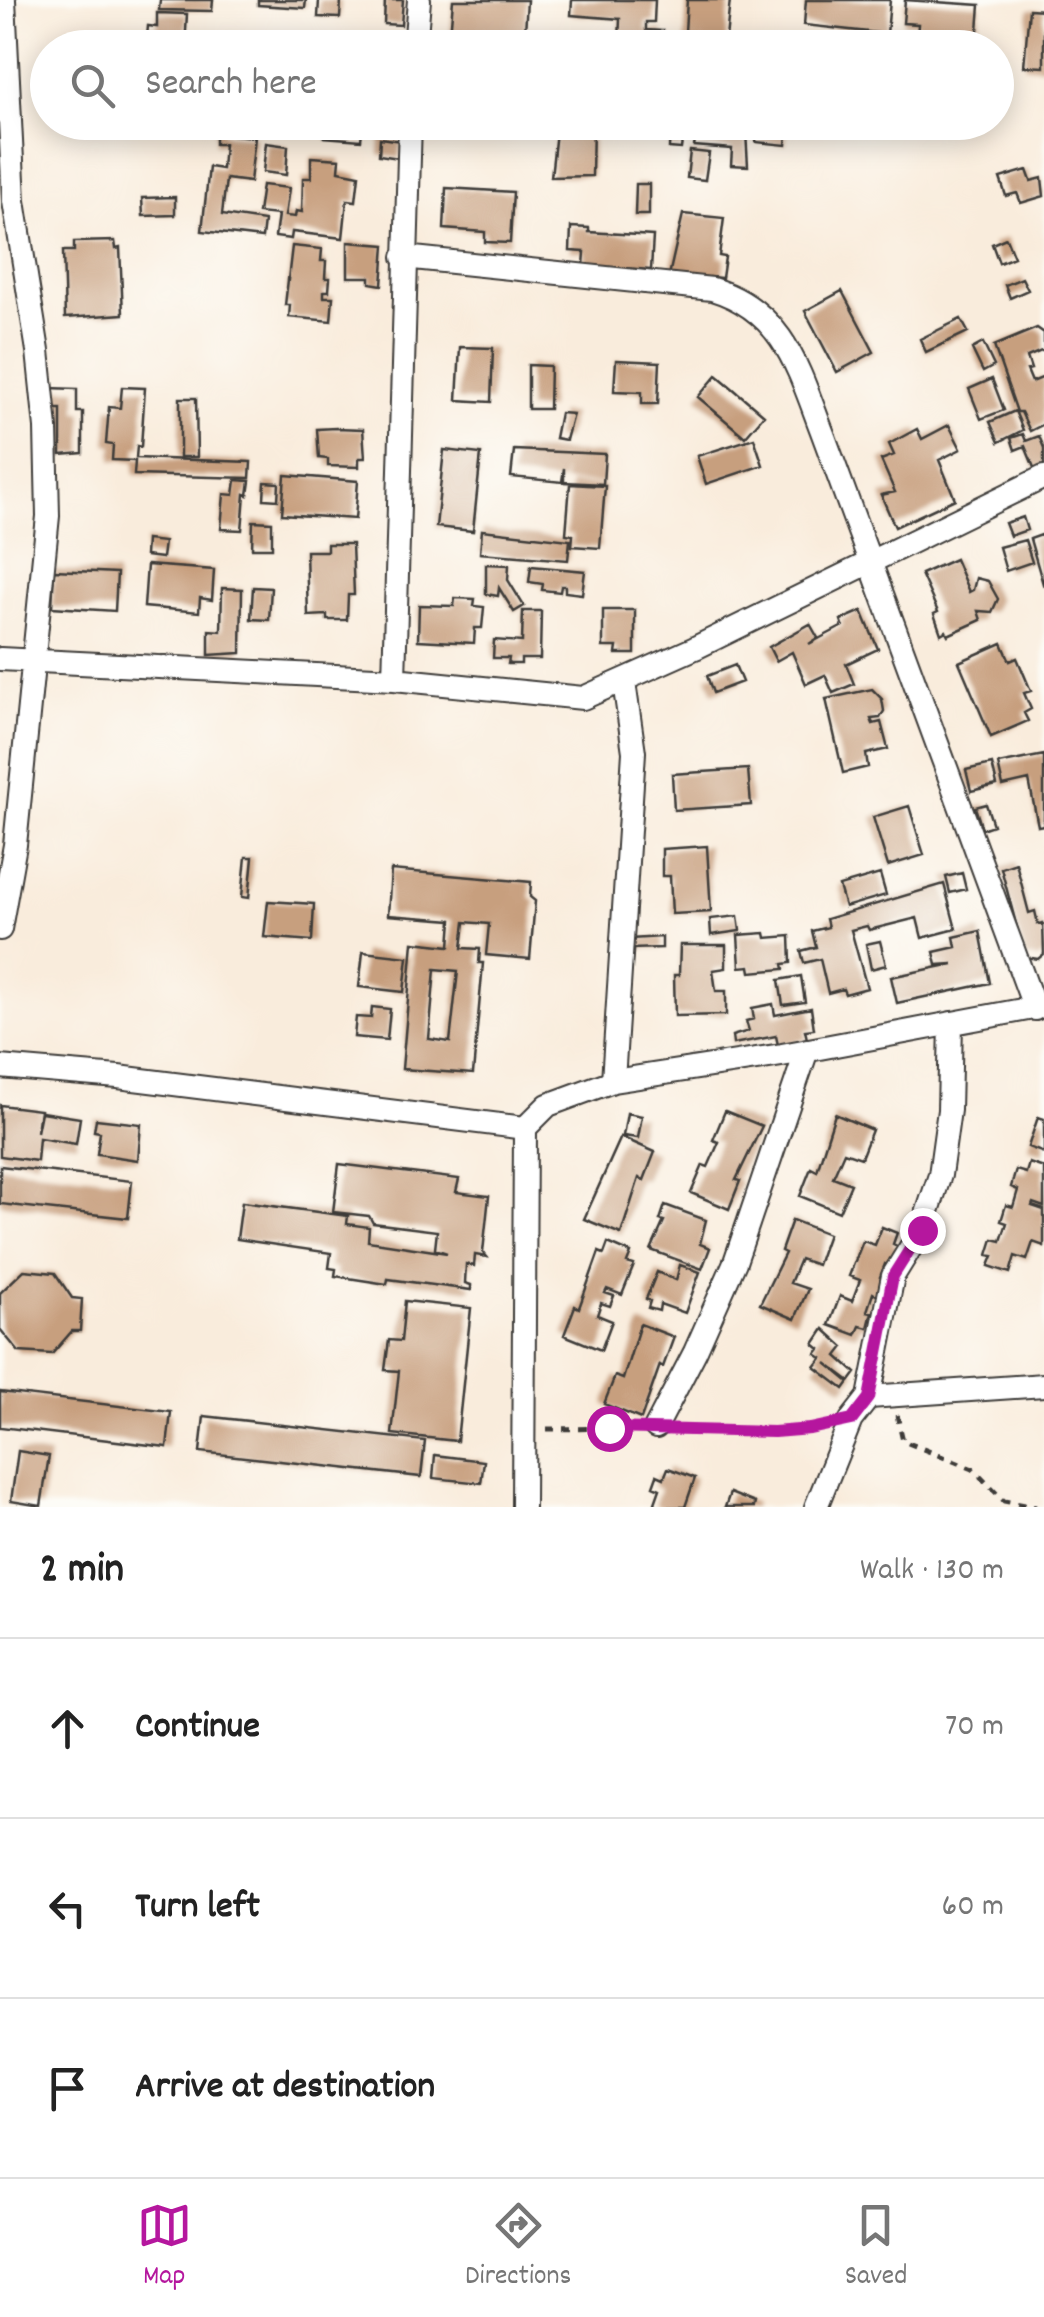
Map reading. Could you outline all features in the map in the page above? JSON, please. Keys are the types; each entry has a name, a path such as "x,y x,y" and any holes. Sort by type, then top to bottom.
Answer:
{"street":[{"path":"0,929 16,845 48,516 46,428 38,351 7,200 4,0"},
{"path":"416,30 418,0"},
{"path":"394,679 409,140"},
{"path":"404,256 678,284 729,294 757,314 789,346 1040,1007 613,1081 548,1105 525,1128 523,1507"},
{"path":"0,659 394,679 583,698 624,682 1044,476"},
{"path":"613,1081 634,752 624,682"},
{"path":"816,1507 852,1420 869,1398 893,1276 922,1230 940,1175 949,1110 951,1024"},
{"path":"656,1427 735,1262 807,1050"},
{"path":"0,1068 118,1077 525,1128"},
{"path":"869,1398 1044,1385"}],"path":[{"path":"869,1398 898,1416 903,1442 973,1469 1004,1501 1036,1507"},
{"path":"524,1429 656,1427 774,1432 852,1420"}],"building":[{"path":"160,0 213,0 212,11 159,10"},
{"path":"258,0 306,0 305,8 258,5"},
{"path":"319,0 341,0 340,18 318,17"},
{"path":"385,0 403,0 401,25 384,24"},
{"path":"453,0 527,0 525,30 450,30"},
{"path":"572,0 655,0 654,22 646,22 646,30 620,30 620,19 571,15"},
{"path":"687,0 730,0 727,30 685,30"},
{"path":"806,0 890,0 887,30 804,25"},
{"path":"905,0 980,5 978,30 918,30 918,24 903,23"},
{"path":"1029,9 1044,10 1044,67 1024,66"},
{"path":"157,13 187,14 186,30 148,30 148,26 157,27"},
{"path":"215,140 255,140 250,182 226,179 222,215 264,221 262,238 202,231 209,167 222,169 224,144 215,144"},
{"path":"380,140 401,141 399,158 379,155"},
{"path":"555,140 593,140 592,176 551,177"},
{"path":"669,140 746,140 748,166 731,165 732,149 694,146 695,142 682,141 681,149 669,148"},
{"path":"756,140 786,140 786,145"},
{"path":"266,143 288,146 286,175 263,172"},
{"path":"690,151 709,153 705,180 687,178"},
{"path":"311,157 340,159 339,171 359,175 356,201 347,200 343,238 292,232 291,239 275,237 278,215 258,213 262,185 289,188 285,216 295,217 296,211 302,212 303,178 311,178"},
{"path":"1027,170 1031,181 1042,178 1044,196 1021,203 1017,193 1006,196 1000,178"},
{"path":"636,184 649,184 649,215 635,215"},
{"path":"446,188 513,192 510,243 485,242 485,232 444,229"},
{"path":"175,197 175,215 143,216 142,198"},
{"path":"683,214 724,218 719,256 725,257 722,278 710,277 709,283 668,280"},
{"path":"571,227 589,228 589,232 653,236 651,270 625,268 625,275 584,266 585,252 570,251"},
{"path":"1006,238 1014,257 999,263 992,244"},
{"path":"115,241 116,249 120,248 123,314 65,318 63,251 74,251 74,242"},
{"path":"348,242 385,245 382,285 370,283 370,277 348,277"},
{"path":"292,246 322,249 325,278 330,278 324,297 333,297 331,321 289,317 290,305 285,305"},
{"path":"1022,278 1028,290 1010,298 1005,285"},
{"path":"842,291 874,352 837,372 805,311"},
{"path":"961,319 968,332 926,352 920,339"},
{"path":"1037,328 1044,333 1044,350 1027,357 1031,369 1027,370 1032,382 1044,377 1044,424 1030,431 1021,412 1017,412 994,346"},
{"path":"983,343 994,366 983,372 972,349"},
{"path":"460,347 493,348 491,402 457,400"},
{"path":"616,360 660,362 658,404 642,404 642,392 614,391"},
{"path":"528,365 550,366 549,409 528,409"},
{"path":"717,375 764,415 745,437 698,397"},
{"path":"992,379 1004,410 981,419 969,389"},
{"path":"122,387 145,388 141,447 137,446 136,458 251,462 250,478 134,475 135,461 112,460 113,445 106,444 109,407 120,408"},
{"path":"49,388 77,389 77,412 83,412 83,453 61,455 61,409 50,409"},
{"path":"180,398 196,398 197,457 180,457"},
{"path":"1015,411 1023,430 999,442 990,422"},
{"path":"560,413 573,414 566,440 555,438"},
{"path":"949,425 961,449 939,460 955,499 895,527 881,495 895,492 881,460 894,455 889,444 917,429 922,439"},
{"path":"317,429 363,429 365,458 359,458 359,467 328,466 328,459 319,458"},
{"path":"1023,434 1026,441 1039,436 1044,466 1035,470 1025,446 1015,450 1011,438"},
{"path":"754,438 763,465 706,484 697,456"},
{"path":"444,450 481,454 473,531 436,527"},
{"path":"514,450 605,454 603,484 564,482 564,468 562,482 511,477"},
{"path":"285,475 358,481 355,519 282,514"},
{"path":"236,480 250,481 242,530 221,529 224,494 234,495"},
{"path":"265,482 279,483 278,500 264,499"},
{"path":"570,484 605,486 600,548 572,546 573,535 566,534"},
{"path":"1023,517 1027,530 1010,536 1005,523"},
{"path":"253,521 272,522 272,548 252,548"},
{"path":"482,530 570,540 568,560 480,553"},
{"path":"1044,534 1044,583 1043,584 1030,539"},
{"path":"146,540 164,542 162,558 145,556"},
{"path":"1025,540 1032,562 1006,571 999,547"},
{"path":"327,544 352,544 354,595 348,595 347,620 308,616 306,551 327,551"},
{"path":"955,559 969,592 976,578 988,581 998,599 992,612 978,611 981,620 948,635 946,631 941,634 934,614 938,612 921,574"},
{"path":"486,564 509,565 508,580 524,606 514,612 499,588 498,596 486,594"},
{"path":"147,565 214,570 212,600 200,598 199,612 144,607"},
{"path":"531,566 585,571 582,594 565,592 565,586 561,586 560,592 542,590 543,584 529,582"},
{"path":"54,570 117,573 115,611 52,607"},
{"path":"253,587 271,588 269,620 251,619"},
{"path":"222,588 242,589 241,653 209,655 209,630 221,631"},
{"path":"455,598 475,599 474,606 484,607 482,628 475,628 474,643 418,640 419,605 454,606"},
{"path":"603,610 635,610 635,654 616,654 617,647 603,647"},
{"path":"523,611 541,611 540,659 508,664 509,658 493,658 494,640 522,642"},
{"path":"862,611 878,649 846,664 854,684 833,693 825,675 806,684 792,652 776,661 769,647 810,624 818,638 809,644 843,626 841,620"},
{"path":"1002,643 1010,661 1017,658 1031,691 1024,693 1031,709 1024,713 1028,721 991,737 959,662"},
{"path":"735,665 742,682 713,693 707,676"},
{"path":"872,689 882,699 884,711 880,718 871,719 873,724 881,722 888,749 866,754 868,767 843,773 826,699"},
{"path":"1044,755 1044,825 1038,826 1029,780 1003,786 998,764"},
{"path":"992,764 997,785 971,791 966,770"},
{"path":"748,769 751,805 674,810 672,774"},
{"path":"986,804 993,825 982,829 975,807"},
{"path":"909,806 924,855 888,866 873,817"},
{"path":"707,846 711,912 672,914 670,876 662,876 662,849"},
{"path":"246,857 253,857 249,898 242,897"},
{"path":"1016,863 1029,913 1035,911 1038,924 1043,923 1044,954 1038,959 1025,957 1001,868"},
{"path":"391,870 531,882 530,897 535,901 530,959 486,955 489,924 465,922 462,948 480,949 479,963 483,963 473,1074 402,1069 413,942 450,946 452,920 388,915","holes":["435,969 458,971 450,1042 429,1039"]},
{"path":"962,873 966,889 950,893 946,877"},
{"path":"880,874 886,895 845,907 839,886"},
{"path":"944,884 956,929 922,938 917,918 869,930 867,926 851,930 867,988 845,994 843,989 828,993 820,959 804,963 801,951 816,947 812,931 828,927 826,919"},
{"path":"268,901 314,904 312,941 264,937"},
{"path":"738,916 740,931 711,935 710,919"},
{"path":"980,931 990,983 897,1003 891,977 953,964 937,965 934,952 956,947 954,937"},
{"path":"765,933 766,938 790,936 791,963 783,964 784,969 751,972 750,966 740,967 738,935"},
{"path":"662,937 662,948 630,949 630,939"},
{"path":"880,941 886,965 871,969 866,944"},
{"path":"680,945 726,945 726,968 713,970 716,991 726,991 726,1015 675,1016 674,975 679,975"},
{"path":"363,952 408,957 404,992 359,987"},
{"path":"801,976 805,1002 783,1005 779,980"},
{"path":"773,1004 775,1015 811,1008 814,1029 805,1030 807,1039 778,1045 776,1036 733,1044 732,1036 749,1031 746,1021 754,1019 752,1008"},
{"path":"372,1007 390,1009 387,1040 354,1037 356,1017 371,1018"},
{"path":"0,1105 40,1110 37,1132 41,1112 80,1118 76,1144 39,1138 37,1161 0,1156"},
{"path":"725,1111 762,1126 736,1180 740,1181 729,1209 691,1193 719,1142 713,1140"},
{"path":"627,1113 642,1116 638,1138 623,1136"},
{"path":"835,1114 872,1130 861,1158 844,1152 833,1177 851,1184 839,1212 800,1196 811,1168 817,1171"},
{"path":"1038,1117 1044,1119 1044,1153 1028,1147"},
{"path":"96,1119 141,1124 138,1160 97,1154 100,1132 94,1131"},
{"path":"621,1137 655,1152 644,1180 639,1178 621,1234 584,1219"},
{"path":"1029,1163 1044,1168 1044,1207 1033,1203 1032,1206 1044,1210 1044,1246 1033,1242 1027,1260 1015,1256 1010,1273 989,1266 993,1256 988,1255 993,1239 1001,1241 1007,1223 1001,1221 1006,1205 1013,1207 1018,1190 1011,1187 1016,1170 1026,1173"},
{"path":"339,1164 459,1179 456,1192 489,1196 483,1252 487,1257 475,1255 474,1266 466,1264 465,1283 471,1285 471,1290 335,1276 336,1269 329,1268 331,1253 237,1239 242,1202 348,1216 347,1224 369,1227 368,1241 447,1253 435,1249 437,1231 373,1223 369,1216 333,1212"},
{"path":"0,1166 132,1181 128,1218 0,1204"},
{"path":"665,1205 706,1220 700,1244 710,1248 702,1269 651,1250 664,1221 660,1220"},
{"path":"792,1220 828,1234 817,1265 800,1259 790,1283 808,1289 795,1319 760,1304 785,1253 781,1251"},
{"path":"882,1227 897,1233 893,1244 899,1247 890,1267 885,1264 880,1277 886,1280 878,1296 873,1293 867,1311 872,1312 868,1328 860,1326 856,1335 829,1325 840,1296 852,1301 860,1280 849,1276 863,1241 875,1245"},
{"path":"608,1243 631,1253 627,1263 634,1265 622,1295 607,1289 605,1293 614,1296 610,1306 601,1303 597,1315 612,1321 601,1350 564,1335 575,1306 579,1308 599,1252 604,1254"},
{"path":"680,1265 700,1272 685,1313 660,1304 659,1311 648,1308 650,1301 646,1299 657,1272 676,1280"},
{"path":"24,1270 55,1273 72,1298 82,1299 80,1331 72,1331 52,1354 19,1352 0,1329 0,1293"},
{"path":"405,1301 471,1308 457,1441 392,1434 399,1371 385,1370 389,1340 401,1341"},
{"path":"640,1324 674,1337 641,1419 604,1404 615,1376 623,1379"},
{"path":"824,1329 844,1347 837,1356 856,1373 850,1381 826,1363 849,1382 844,1389 815,1367 822,1358 816,1354 820,1349 814,1344"},
{"path":"0,1392 171,1412 167,1447 0,1427"},
{"path":"204,1416 425,1441 421,1477 200,1452"},
{"path":"18,1451 49,1456 41,1506 11,1501"},
{"path":"435,1455 484,1461 481,1483 433,1478"},
{"path":"668,1468 695,1478 685,1507 658,1507 655,1503 660,1489 653,1486 657,1475 664,1478"},
{"path":"730,1493 755,1503 754,1507 725,1507"}],"route":[{"path":"609,1428 774,1432 852,1420 869,1398 893,1276 922,1230"}]}
